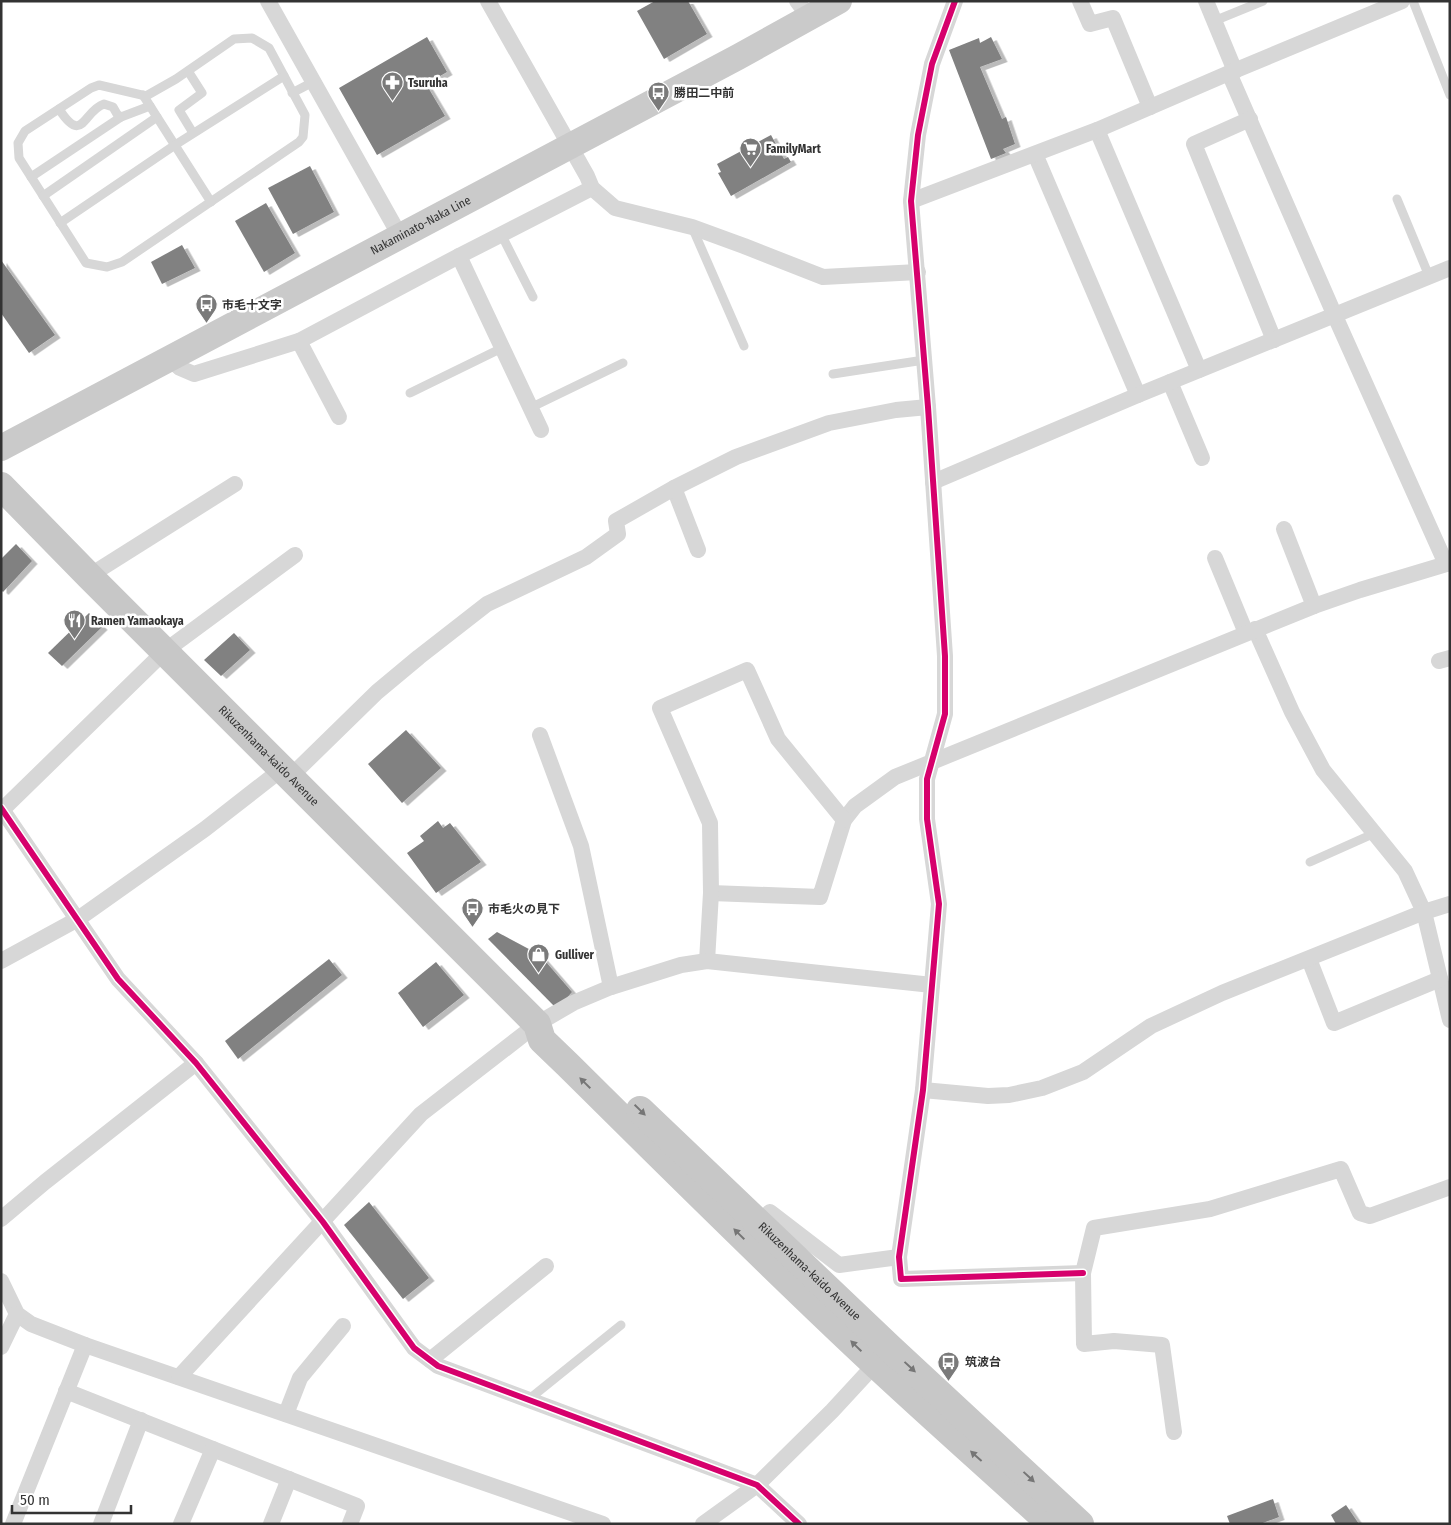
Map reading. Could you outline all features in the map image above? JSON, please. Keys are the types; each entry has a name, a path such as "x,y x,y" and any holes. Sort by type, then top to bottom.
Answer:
{"highway":[{"name":"Rikuzenhama-kaido Avenue","path":"1,486 537,1024 542,1040 736,1232 1080,1524"},
{"name":"Rikuzenhama-kaido Avenue","path":"537,1024 555,1028 758,1224 883,1356 1051,1524"}],"main road":[{"name":"Nakaminato-Naka Line","path":"1,448 738,57 803,9 839,1"}],"street":[{"path":"268,1 400,236"},
{"path":"488,1 592,188 615,208 692,227 822,277 918,272"},
{"path":"956,1 932,64 918,135 911,201 918,272 945,656 945,714 927,780 927,819 939,904 922,1090 899,1257 902,1279 1083,1273"},
{"path":"1080,1 1090,24 1113,18 1150,107"},
{"path":"711,893 820,897 844,820 855,806 895,777 1314,606 1448,563 1335,316 1250,120 1206,1"},
{"path":"911,201 1097,130 1402,1"},
{"path":"1250,120 1194,144 1274,340"},
{"path":"1097,130 1199,370"},
{"path":"1035,154 1138,395"},
{"path":"170,359 180,368 194,374 299,341 592,188"},
{"path":"459,256 541,430"},
{"path":"933,482 1138,395 1450,268"},
{"path":"299,341 339,417"},
{"path":"1170,382 1202,458"},
{"path":"1,961 78,919 286,773 377,692 487,604 586,557 618,534 616,521 674,488 736,458 829,422 896,410 928,407"},
{"path":"89,576 235,484"},
{"path":"674,488 698,550"},
{"path":"1284,529 1314,606"},
{"path":"295,555 165,651 2,809 118,979 196,1063 323,1222 414,1348 438,1366 757,1485 799,1524"},
{"path":"1216,558 1251,631 1323,770 1405,871 1424,912 1450,1020"},
{"path":"707,961 711,893 710,823 660,708 747,670 778,739 844,820"},
{"path":"540,735 581,846 611,987"},
{"path":"922,1090 988,1096 1009,1095 1042,1088 1084,1072 1151,1026 1222,993 1424,912 1450,904"},
{"path":"1309,959 1334,1023 1440,978"},
{"path":"179,1377 422,1114 537,1024 573,1003 611,987 680,965 707,961 932,985"},
{"path":"1,1219 196,1063"},
{"path":"1174,1432 1162,1344 1114,1341 1084,1344 1083,1273 1094,1228 1210,1209 1341,1169 1360,1213 1370,1216 1450,1187"},
{"path":"758,1224 770,1212 839,1265 899,1257"},
{"path":"430,1360 546,1266"},
{"path":"1,1281 16,1314 32,1324 85,1345 602,1524"},
{"path":"1,1347 16,1314"},
{"path":"286,1414 300,1378 343,1326"},
{"path":"13,1524 85,1345"},
{"path":"703,1524 757,1485 883,1356"},
{"path":"66,1391 357,1506 350,1524"},
{"path":"101,1524 141,1420"},
{"path":"181,1524 213,1449"},
{"path":"271,1524 289,1479"}],"lane":[{"path":"1214,21 1263,1"},
{"path":"1413,1 1450,95"},
{"path":"252,38 269,48 305,116 303,137 122,262 107,267 86,263 19,158 18,143 25,131 91,88 99,85 146,96 176,80 188,71 234,39 252,38"},
{"path":"188,71 202,93 179,110 193,134"},
{"path":"60,223 175,145 284,76"},
{"path":"292,92 313,82"},
{"path":"143,95 211,202"},
{"path":"59,109 66,120 72,125 86,122 97,106 104,104 113,107 121,117"},
{"path":"31,177 121,117 150,106"},
{"path":"43,196 157,117"},
{"path":"1397,199 1429,276"},
{"path":"692,227 744,346"},
{"path":"501,234 534,297"},
{"path":"410,393 502,348"},
{"path":"833,374 924,360"},
{"path":"530,408 624,363"},
{"path":"1310,862 1374,833"},
{"path":"527,1400 621,1324"}],"building":[{"path":"655,1 688,1 707,34 664,59 637,11"},
{"name":"Tsuruha","path":"427,37 447,72 426,84 445,116 377,155 339,88"},
{"path":"991,37 1002,59 980,67 1002,119 1006,117 1015,144 1003,149 1006,153 991,159 949,50 979,38 980,43"},
{"name":"FamilyMart","path":"771,135 784,159 788,157 791,162 731,196 718,173 721,172 717,164"},
{"path":"310,166 334,212 293,234 268,188"},
{"path":"266,203 295,253 264,272 235,221"},
{"path":"182,245 195,268 162,284 151,262"},
{"path":"1,260 55,335 29,353 1,313"},
{"path":"16,544 32,561 3,592 1,590 1,559"},
{"name":"Ramen Yamaokaya","path":"89,613 102,627 62,666 48,653"},
{"path":"234,633 250,650 221,676 204,660"},
{"path":"406,730 441,768 402,803 368,764"},
{"path":"438,821 443,828 450,823 481,862 436,893 407,853 424,841 420,836"},
{"name":"Gulliver","path":"497,932 540,955 572,992 557,1009 488,939"},
{"path":"329,959 342,975 238,1059 225,1041"},
{"path":"436,962 464,995 423,1027 398,993"},
{"path":"369,1202 429,1278 403,1299 344,1225"},
{"path":"1273,1499 1279,1517 1260,1524 1230,1524 1227,1516"},
{"path":"1346,1505 1359,1524 1336,1524 1331,1515"}],"cycle path":[{"path":"955,1 932,64 918,135 911,201 928,407 945,656 945,714 927,779 927,819 939,904 923,1090 899,1257 901,1279 1083,1273"},
{"path":"1,808 118,979 196,1063 323,1222 414,1348 438,1366 757,1485 799,1524"}],"place":[{"name":"Tsuruha","path":"392,102"},
{"name":"勝田二中前","path":"658,112"},
{"name":"FamilyMart","path":"750,168"},
{"name":"市毛十文字","path":"206,324"},
{"name":"Ramen Yamaokaya","path":"75,640"},
{"name":"市毛火の見下","path":"472,928"},
{"name":"Gulliver","path":"539,974"},
{"name":"筑波台","path":"949,1381"}]}
